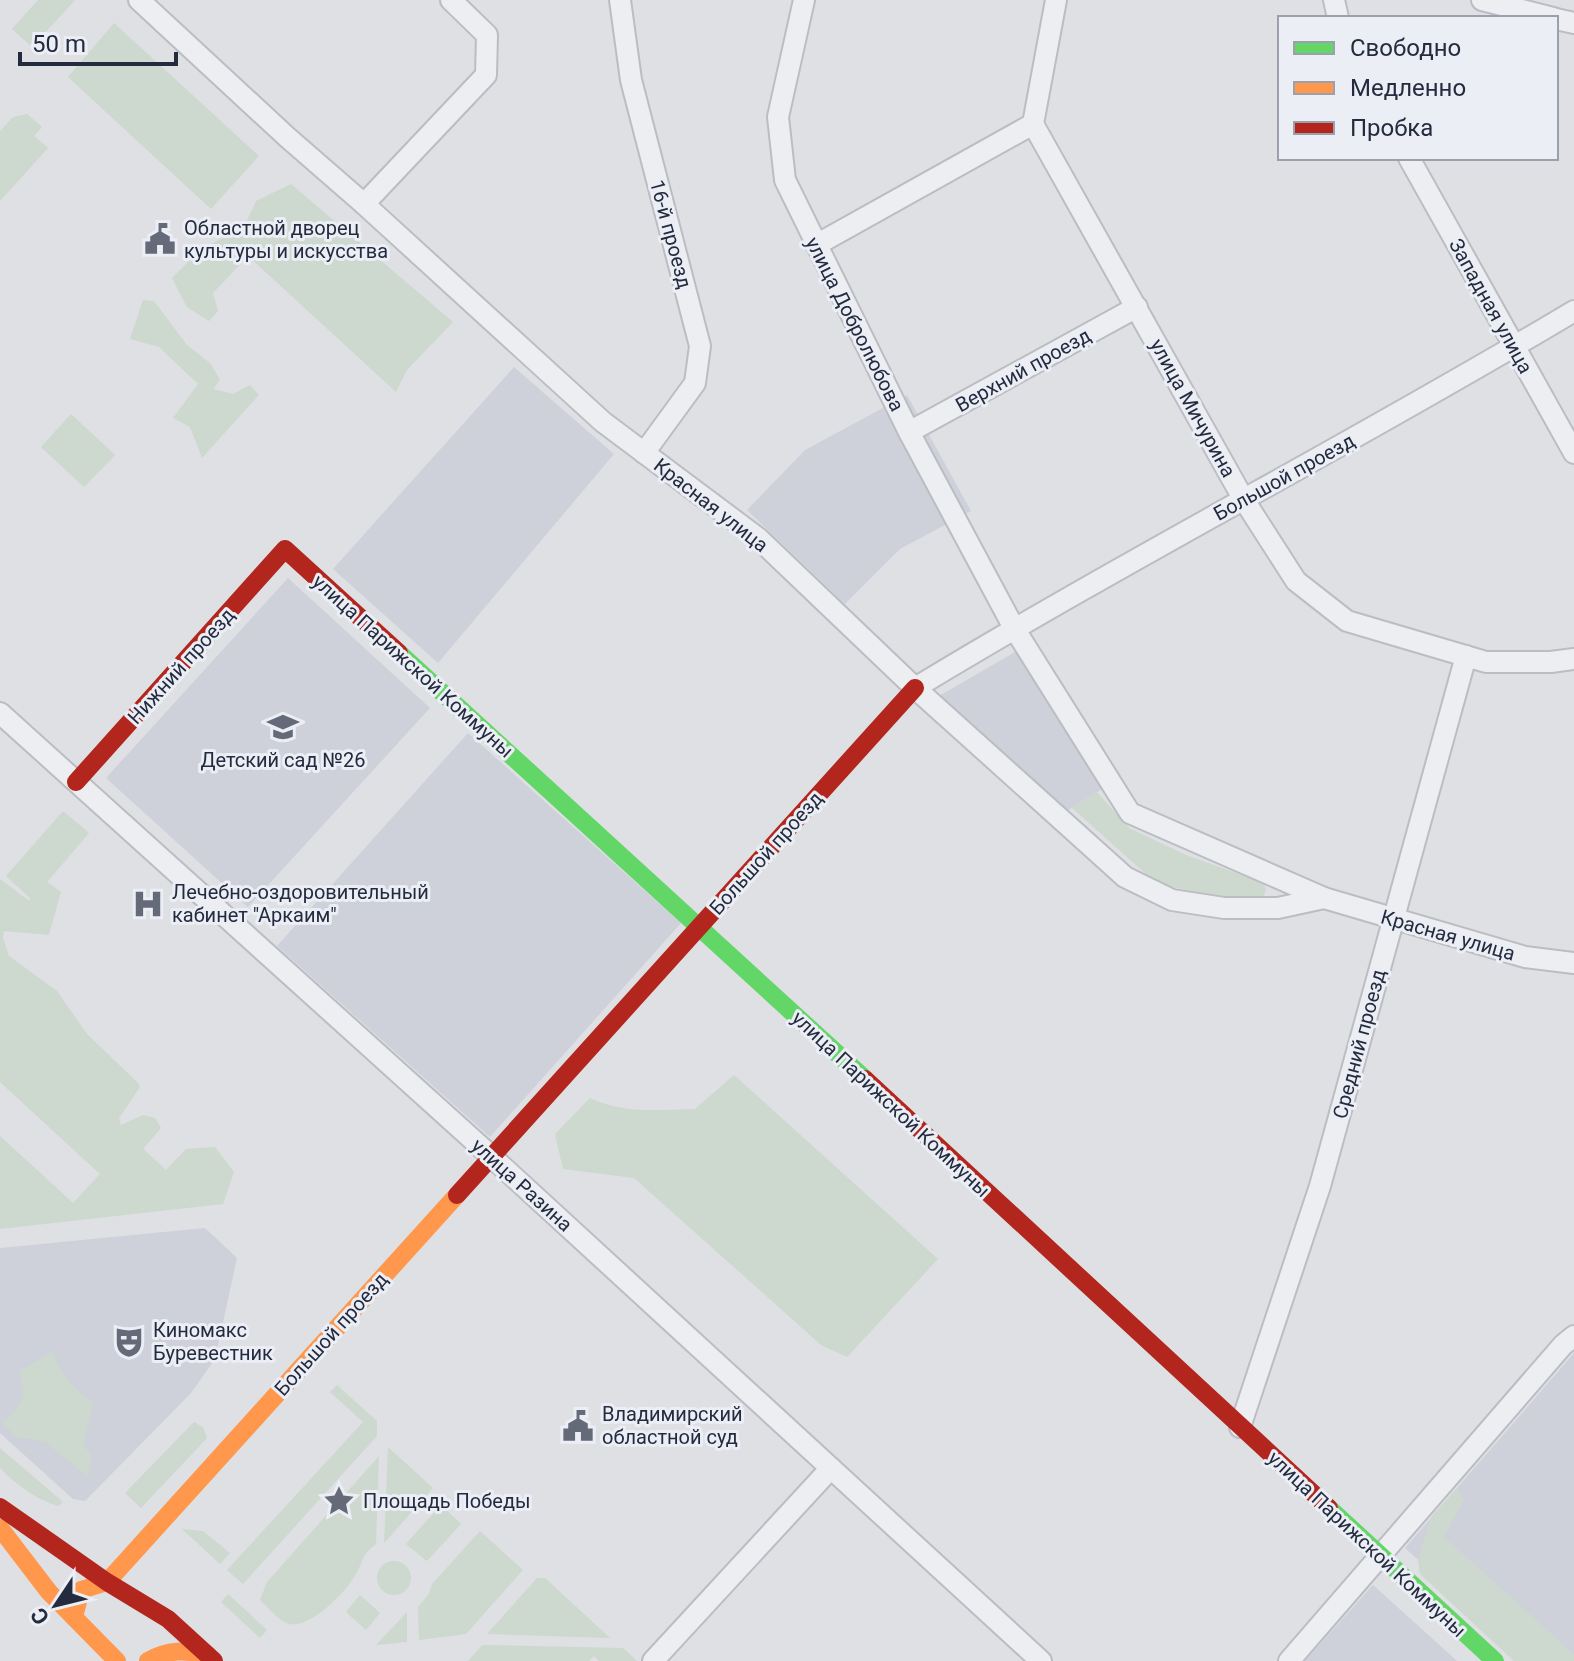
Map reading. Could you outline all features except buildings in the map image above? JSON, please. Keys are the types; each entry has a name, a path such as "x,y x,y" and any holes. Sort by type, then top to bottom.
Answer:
{"street":[{"name":"Красная улица","path":"139,0 603,422 758,538 915,688 1125,877 1172,900 1224,908 1278,908 1324,898"},
{"path":"364,204 486,75 487,35 451,0"},
{"name":"16-й проезд","path":"620,0 631,80 700,346 695,383 644,453"},
{"name":"улица Добролюбова","path":"804,0 778,117 785,180 909,432 1014,628"},
{"path":"816,245 1033,124 1056,0"},
{"path":"1482,0 1546,16"},
{"name":"улица Мичурина","path":"1033,124 1244,500 1296,581 1347,621 1486,662 1574,659"},
{"name":"Западная улица","path":"1410,160 1574,453"},
{"name":"Верхний проезд","path":"909,432 1137,307"},
{"name":"Большой проезд","path":"74,1617 81,1590 107,1582 915,688 1014,628 1574,311"},
{"name":"Нижний проезд","path":"76,782 285,549"},
{"name":"улица Парижской Коммуны","path":"285,549 1495,1661"},
{"name":"Красная улица","path":"1014,628 1130,813 1324,898 1525,957 1574,963"},
{"name":"Средний проезд","path":"1240,1427 1320,1186 1466,656"},
{"name":"улица Разина","path":"0,713 492,1157 1041,1661"},
{"path":"1289,1661 1574,1336"},
{"path":"653,1661 831,1468"},
{"path":"0,1507 107,1582 168,1619 211,1658"},
{"path":"0,1528 49,1592 117,1661"},
{"path":"148,1661 177,1649 211,1658"}],"shaded area":[{"path":"38,0 75,0 32,47 12,29"},
{"path":"114,23 259,156 211,209 68,77"},
{"path":"27,114 42,127 34,136 48,148 0,201 0,131 13,117"},
{"path":"291,184 453,322 407,370 396,392 248,256 213,293 218,311 209,321 187,307 172,278 199,251 245,225 256,201"},
{"path":"143,300 154,301 187,345 211,364 220,380 213,389 233,394 250,385 259,395 202,458 190,427 173,418 198,384 159,347 130,339"},
{"path":"514,367 614,454 438,663 333,569"},
{"path":"907,395 971,511 900,549 845,604 747,510 805,450"},
{"path":"71,414 115,455 84,487 41,447"},
{"name":"Детский сад №26","path":"288,578 430,708 248,907 106,778"},
{"path":"1020,649 1107,786 1062,814 939,696"},
{"path":"468,733 681,923 490,1137 277,946"},
{"path":"1097,792 1129,828 1186,855 1264,883 1266,891 1262,899 1223,899 1156,883 1072,808"},
{"path":"63,811 89,833 47,882 61,892 49,935 4,931 9,956 57,991 87,1034 138,1083 140,1087 119,1118 121,1125 143,1115 155,1118 161,1128 143,1149 166,1170 186,1149 215,1147 234,1172 223,1204 0,1229 0,1136 73,1203 100,1174 0,1082 0,879 28,900 31,899 6,876"},
{"path":"734,1075 938,1259 847,1357 821,1345 634,1178 563,1169 555,1134 590,1098 628,1109 695,1109"},
{"path":"205,1228 237,1258 215,1359 191,1393 85,1501 73,1499 0,1433 0,1248"},
{"path":"53,1352 69,1380 93,1403 83,1444 91,1456 88,1477 45,1442 17,1437 2,1423 23,1394 19,1371"},
{"path":"1574,1353 1574,1661 1530,1661 1405,1548"},
{"path":"337,1385 377,1421 377,1436 243,1584 227,1570 363,1422 330,1392"},
{"path":"194,1422 203,1427 207,1438 141,1508 125,1493"},
{"path":"388,1447 433,1488 384,1543"},
{"path":"0,1448 63,1502 58,1506 50,1503 13,1480 0,1468"},
{"path":"379,1456 376,1544 365,1555 351,1582 327,1608 307,1621 297,1624 285,1622 260,1600 267,1582"},
{"path":"1457,1488 1464,1500 1444,1537 1574,1654 1574,1661 1514,1661 1420,1574 1418,1560 1431,1517"},
{"path":"441,1505 461,1524 427,1561 406,1544"},
{"path":"182,1529 203,1531 230,1553 220,1564"},
{"path":"480,1531 523,1570 466,1634 419,1640 418,1607 429,1594 432,1584"},
{"path":"394,1561 406,1566 411,1578 406,1590 394,1595 382,1590 377,1578 382,1566"},
{"path":"537,1578 545,1578 610,1638 487,1634"},
{"path":"1373,1585 1457,1661 1305,1661"},
{"path":"228,1594 267,1630 260,1638 221,1602"},
{"path":"360,1595 380,1613 366,1630 346,1612"},
{"path":"407,1612 407,1642 376,1645"},
{"path":"482,1645 623,1648 637,1661 599,1661 594,1656 589,1661 468,1661"}],"traffic: fast":[{"path":"399,653 865,1079"},
{"path":"1329,1508 1495,1661"}],"traffic: slow":[{"path":"74,1617 81,1590 107,1582 457,1195"},
{"path":"0,1528 49,1592 117,1661"},
{"path":"148,1661 177,1652 208,1655"}],"traffic: jam":[{"path":"76,782 285,549 399,653"},
{"path":"457,1195 915,688"},
{"path":"865,1079 1329,1508"},
{"path":"0,1507 107,1582 168,1619 214,1661"}],"place":[{"name":"Областной дворец культуры и искусства","path":"160,239"},
{"name":"Детский сад №26","path":"283,727"},
{"name":"Лечебно-оздоровительный кабинет \"Аркаим\"","path":"148,904"},
{"name":"Киномакс Буревестник","path":"129,1342"},
{"name":"Владимирский областной суд","path":"578,1426"},
{"name":"Площадь Победы","path":"339,1501"}]}
